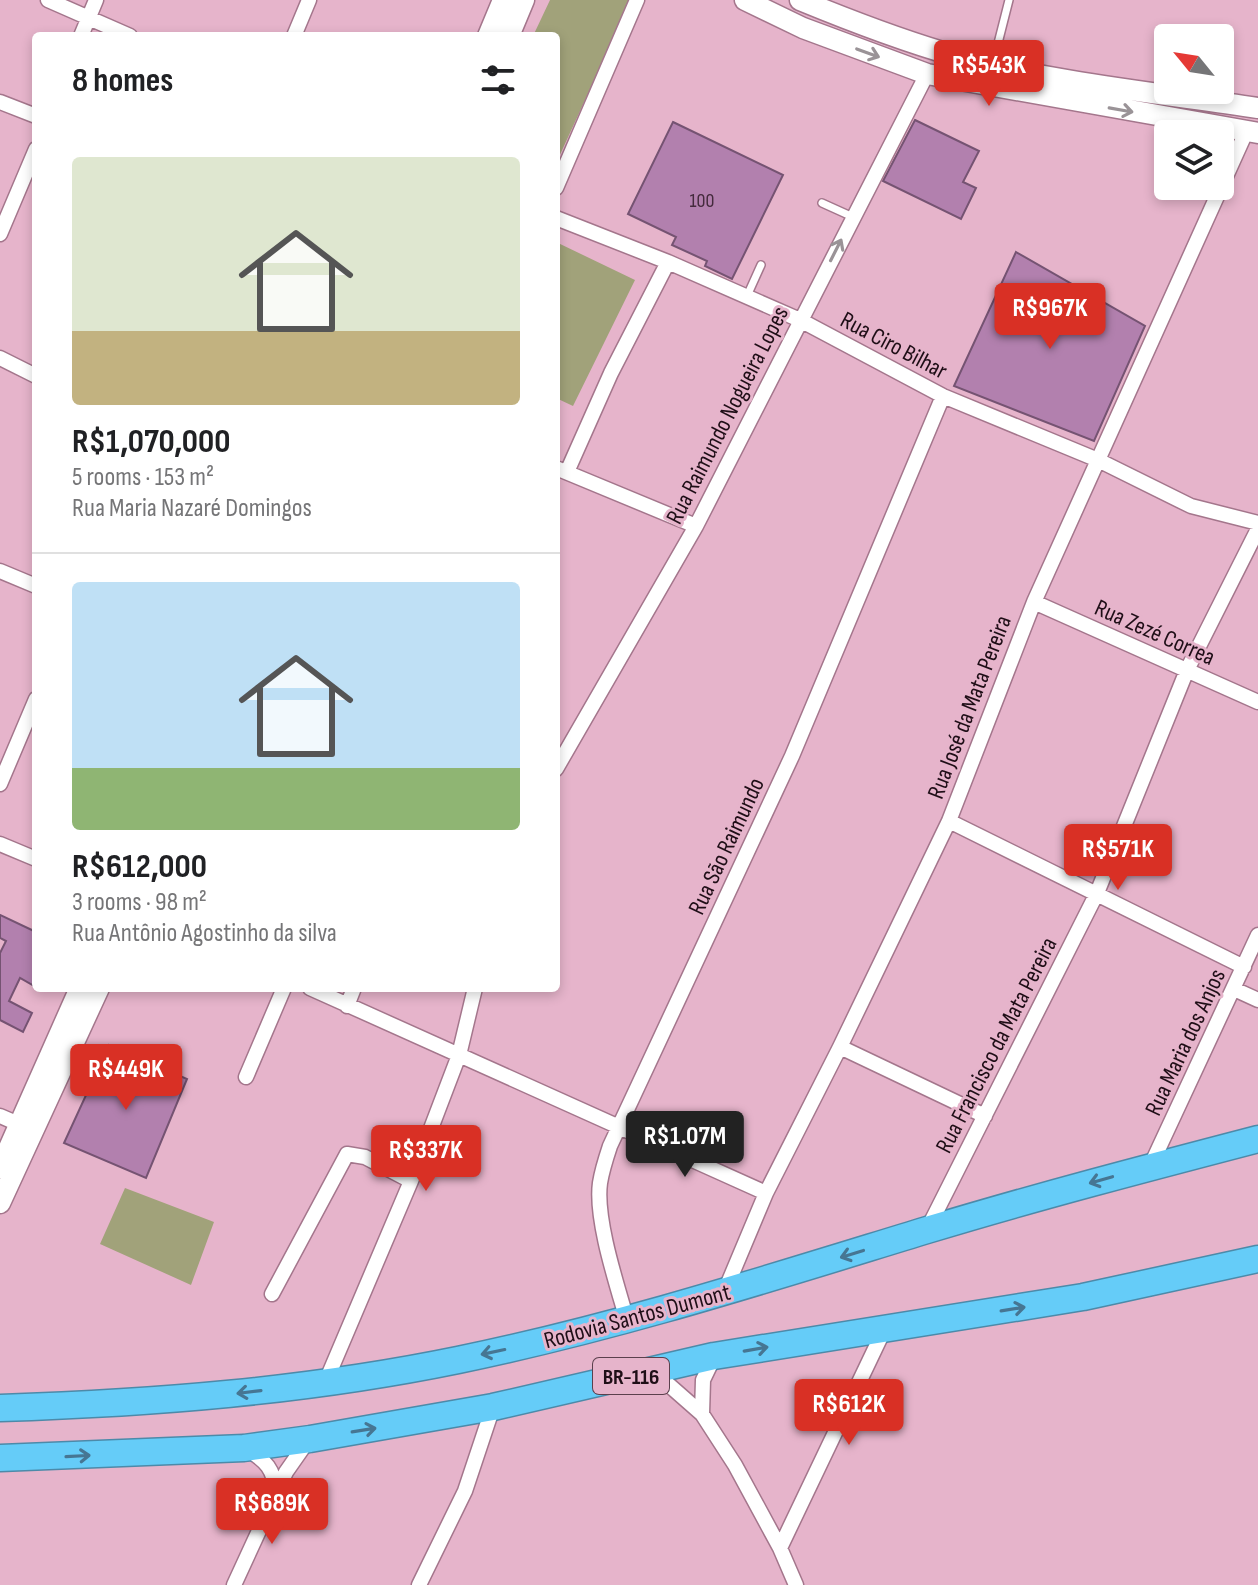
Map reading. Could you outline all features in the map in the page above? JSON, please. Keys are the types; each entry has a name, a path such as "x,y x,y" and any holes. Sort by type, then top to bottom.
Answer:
{"highway":[{"name":"Rodovia Santos Dumont","path":"0,1408 249,1393 454,1360 723,1294 927,1230 1258,1139"},
{"name":"BR-116","path":"0,1458 244,1448 310,1439 493,1407 714,1356 1083,1297 1258,1259"}],"main road":[{"path":"490,32 503,0"},
{"path":"511,32 524,0"},
{"path":"745,0 811,32 927,74 1180,120"},
{"path":"811,32 817,3 889,35 993,65 1154,92"},
{"path":"1230,104 1258,108"},
{"path":"0,1168 78,992"},
{"path":"0,1203 97,992"}],"street":[{"path":"48,0 121,32"},
{"path":"83,32 96,0"},
{"path":"296,32 309,0"},
{"path":"560,179 637,0"},
{"name":"Rua Raimundo Nogueira Lopes","path":"560,762 696,526 927,74"},
{"path":"0,102 32,114"},
{"name":"Rua José da Mata Pereira","path":"723,1294 766,1193 949,821 1034,602 1252,132"},
{"path":"0,234 5,208 32,157"},
{"name":"Rua Ciro Bilhar","path":"560,220 668,262 800,320 943,396 1098,460 1191,506 1258,523"},
{"path":"668,262 562,470 696,526"},
{"path":"0,358 32,369"},
{"name":"Rua São Raimundo","path":"627,1320 605,1238 599,1187 610,1146 792,756 943,396"},
{"name":"Rua Francisco da Mata Pereira","path":"927,1230 1097,893 1187,670 1258,529"},
{"path":"0,571 32,584"},
{"name":"Rua Zezé Correa","path":"1034,602 1258,702"},
{"path":"0,784 32,708"},
{"path":"949,821 1244,967"},
{"path":"0,844 32,857"},
{"name":"Rua Maria dos Anjos","path":"1150,1167 1258,935"},
{"path":"1234,989 1258,1000"},
{"path":"246,1077 282,992"},
{"path":"318,992 766,1193"},
{"path":"347,1006 352,992"},
{"path":"326,1381 411,1181 459,1055 474,992"},
{"path":"840,1047 985,1116"},
{"path":"0,1116 21,1125"},
{"path":"272,1294 347,1154 365,1157 411,1181"},
{"path":"780,1548 884,1330"},
{"path":"702,1414 704,1377 714,1356"},
{"path":"644,1373 669,1385 702,1414 735,1465 780,1548 796,1585"},
{"path":"419,1585 465,1491 493,1407"},
{"path":"234,1585 290,1464 310,1439"},
{"path":"244,1448 269,1466 275,1478 276,1492"}],"lane":[{"path":"993,65 1009,0"},
{"path":"822,203 853,217"},
{"path":"747,296 761,265"}],"green space":[{"path":"550,0 631,0 560,155 560,32 535,32"},
{"path":"560,244 635,280 573,406 560,400"},
{"path":"125,1188 214,1222 191,1285 100,1244"}],"building":[{"path":"915,120 979,151 963,182 976,188 961,219 883,181"},
{"path":"673,122 783,175 732,279 705,266 707,261 672,245 676,237 628,214"},
{"path":"1016,252 1145,326 1094,441 954,386"},
{"path":"0,915 32,930 32,985 20,978 9,1001 32,1013 23,1032 0,1020 0,953 6,941 0,938"},
{"path":"109,1045 187,1079 146,1178 64,1143"}]}
